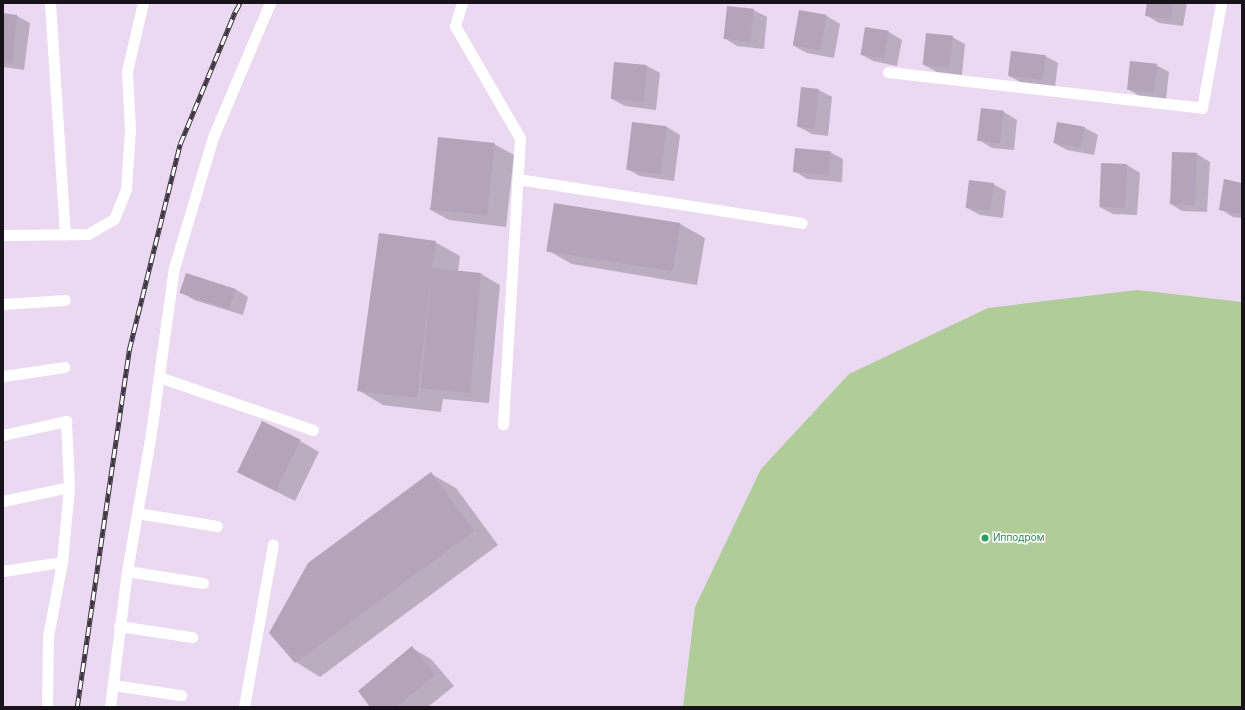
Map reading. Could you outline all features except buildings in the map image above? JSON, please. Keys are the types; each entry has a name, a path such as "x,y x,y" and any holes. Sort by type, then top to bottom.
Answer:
{"lane":[{"path":"50,3 65,235"},
{"path":"3,235 88,234 114,219 126,188 130,130 127,71 143,3"},
{"path":"110,707 127,571 159,377 174,268 210,144 270,3"},
{"path":"462,3 455,26 520,138 503,424"},
{"path":"888,72 1202,108 1221,3"},
{"path":"518,179 802,223"},
{"path":"3,304 65,300"},
{"path":"3,376 64,367"},
{"path":"159,377 313,430"},
{"path":"3,435 66,421 69,487 62,562 48,636 47,707"},
{"path":"3,500 69,487"},
{"path":"137,513 217,526"},
{"path":"244,707 273,546"},
{"path":"3,571 62,562"},
{"path":"127,571 203,583"},
{"path":"119,626 192,637"},
{"path":"113,685 181,694"}],"green space":[{"name":"Ипподром","path":"1137,290 1242,302 1242,707 683,707 695,607 761,469 849,374 988,308"}],"railway":[{"path":"77,707 129,350 180,144 240,3"}],"place":[{"name":"Ипподром","path":"985,538"}]}
